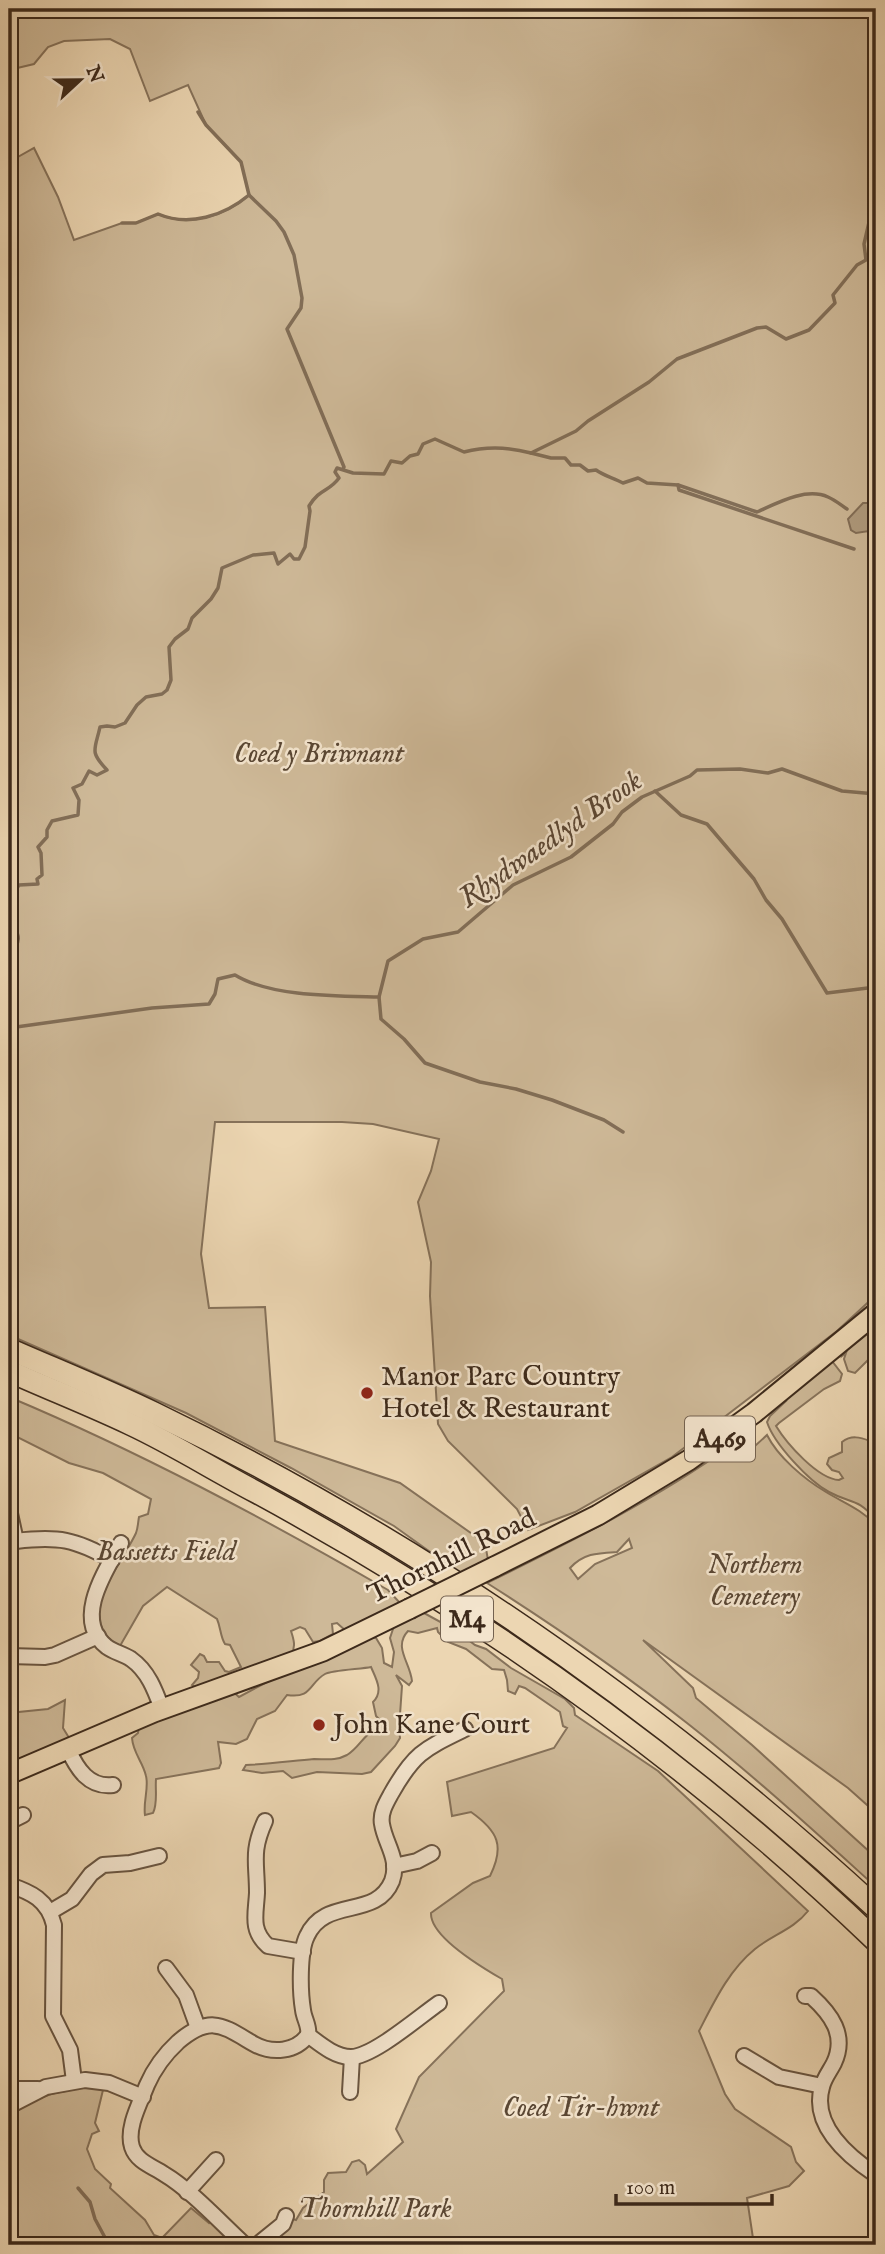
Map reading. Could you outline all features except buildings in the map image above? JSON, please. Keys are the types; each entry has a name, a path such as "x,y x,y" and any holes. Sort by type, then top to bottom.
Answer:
{"highway":[{"name":"M4","path":"9,1349 155,1413 309,1493 498,1609 592,1673 688,1745 876,1908"},
{"name":"M4","path":"9,1371 132,1424 297,1515 370,1557 527,1657 681,1771 764,1840 876,1941"}],"main road":[{"name":"Thornhill Road","path":"9,1774 162,1709 312,1655 598,1515 689,1460 754,1413 876,1312"}],"street":[{"path":"9,1509 16,1541 60,1539 84,1546 111,1560"},
{"path":"121,1543 100,1580 92,1611 94,1629 106,1646 143,1670 162,1709"},
{"path":"9,1656 55,1655 98,1636"},
{"path":"245,2245 187,2192 168,2176 145,2164 135,2152 131,2131 151,2076 163,2057 198,2028 223,2027 254,2044 279,2050 298,2045 308,2035 309,2027 302,2006 303,1952 309,1931 321,1918 337,1910 364,1905 380,1897 391,1883 394,1866 382,1824 386,1804 407,1768 420,1753 465,1729"},
{"path":"68,1749 87,1779 100,1785 113,1785"},
{"path":"9,1822 23,1815"},
{"path":"265,1821 255,1851 256,1928 268,1946 303,1952"},
{"path":"394,1866 408,1864 432,1853"},
{"path":"50,1912 72,1899 91,1874 103,1865 130,1863 159,1856"},
{"path":"9,1885 34,1894 50,1912 54,1925 53,2016 70,2050 74,2081"},
{"path":"166,1968 186,1995 198,2028"},
{"path":"805,1997 811,1996 819,2003 838,2029 837,2056 820,2096 822,2111 832,2134 846,2152 874,2170"},
{"path":"308,2035 331,2051 352,2057 374,2050 439,2003"},
{"path":"744,2056 779,2077 822,2086"},
{"path":"350,2092 352,2057"},
{"path":"9,2091 12,2088 38,2089 74,2081 100,2081 143,2097"},
{"path":"9,2102 15,2103 38,2089"},
{"path":"187,2192 216,2160"},
{"path":"257,2245 283,2224 286,2216"}],"green space":[{"name":"Coed y Briwnant","path":"9,9 876,9 876,510 874,507 868,531 876,530 876,1295 837,1331 672,1457 575,1512 528,1530 517,1509 448,1441 438,1424 430,1296 431,1262 418,1202 431,1171 439,1139 373,1124 215,1122 201,1254 209,1308 265,1307 275,1441 400,1483 485,1543 488,1560 461,1574 394,1526 291,1468 186,1413 9,1335 9,162 34,148 58,197 74,240 158,214 182,220 206,218 229,209 249,195 241,162 206,125 188,85 150,101 130,49 110,39 64,41 48,47 34,64 9,70"},
{"path":"876,1323 876,1359 868,1360 855,1373 848,1371 844,1359 846,1353 842,1356 843,1352"},
{"path":"832,1361 842,1374 840,1381 824,1389 776,1426 795,1451 813,1467 822,1474 839,1480 843,1478 827,1464 829,1458 842,1452 842,1442 849,1438 870,1441 872,1453 876,1452 876,1520 859,1504 829,1492 812,1480 784,1451 767,1422 787,1400 771,1413 767,1413"},
{"name":"Bassetts Field","path":"9,1397 106,1440 249,1512 388,1590 400,1603 346,1631 337,1623 332,1624 333,1634 320,1641 313,1642 305,1629 300,1627 291,1631 294,1649 291,1655 195,1687 192,1685 199,1672 191,1665 200,1654 207,1662 219,1662 225,1671 241,1667 230,1645 223,1641 217,1619 167,1587 143,1606 120,1646 106,1635 100,1622 104,1591 136,1533 139,1517 148,1514 151,1499 103,1473 69,1463 9,1433"},
{"name":"Northern Cemetery","path":"767,1435 778,1451 801,1474 858,1510 876,1525 876,1813 848,1788 643,1640 693,1688 696,1698 872,1854 876,1854 876,1887 687,1723 589,1651 487,1583 643,1502 732,1445 737,1445 745,1455","holes":["629,1539 632,1548 595,1564 578,1579 570,1568 586,1557 617,1552"]},
{"name":"Coed Tir-hwnt","path":"424,1613 565,1699 574,1708 575,1715 658,1771 808,1911 796,1923 746,1957 723,1987 699,2031 725,2094 735,2109 791,2147 796,2162 804,2171 789,2186 747,2198 754,2245 256,2245 289,2218 296,2220 303,2208 324,2192 324,2180 328,2173 346,2172 352,2162 359,2160 365,2165 367,2174 403,2142 396,2129 419,2077 504,1991 502,1979 448,1942 433,1922 431,1913 473,1883 490,1876 498,1848 493,1833 471,1812 452,1816 447,1782 554,1748 567,1728 563,1726 560,1712 525,1688 519,1686 515,1694 508,1691 504,1670 492,1669 466,1649 448,1642 437,1628 418,1633 408,1631 404,1637 402,1649 412,1681 409,1685 396,1675 402,1686 400,1738 371,1772 317,1772 292,1778 283,1771 262,1773 243,1770 246,1765 335,1759 351,1752 376,1729 380,1720 376,1716 373,1702 378,1694 378,1685 371,1667 325,1674 301,1695 287,1695 275,1711 257,1719 247,1739 236,1744 218,1742 221,1763 219,1768 156,1779 155,1809 153,1813 145,1815 146,1776 132,1738 138,1733 139,1725 231,1690 239,1697 367,1637 376,1638 382,1648 384,1663 392,1667 394,1652 390,1638 394,1626"},
{"path":"65,1700 63,1728 71,1741 9,1768 9,1713 48,1709"},
{"path":"86,2082 102,2086 103,2090 95,2123 99,2131 92,2134 87,2149 95,2169 111,2184 110,2188 145,2220 154,2235 162,2238 191,2208 209,2223 212,2219 240,2245 17,2245 9,2207 9,2120 19,2110 38,2099 77,2088"}],"shaded area":[{"path":"863,503 869,503 876,510 876,530 856,533 851,530 848,519"}],"waterway":[{"path":"198,112 206,125 241,162 249,195 276,221 294,255 302,298 301,308 287,329 343,469"},
{"path":"9,955 18,940 9,914 14,895 19,885 38,884 37,879 42,875 41,853 38,847 47,837 47,830 52,821 78,815 79,800 73,788 82,784 89,771 97,775 107,770 95,750 100,727 115,727 125,723 146,697 162,694 167,690 171,680 169,647 188,629 192,618 211,599 218,588 222,568 253,555 274,553 278,564 290,554 294,559 299,559 305,547 309,506 339,478 335,472 337,468 353,473 384,474 391,461 402,463 410,456 418,454 423,444 435,439 464,452 498,448 531,453 576,431 649,382 677,359 757,328 766,327 786,339 809,330 835,303 833,295 857,265 866,260 864,244 876,192"},
{"path":"122,223 136,223 158,214 182,219 206,217 229,209 249,195"},
{"path":"531,453 565,458 571,465 580,465 588,471 596,470 623,483 638,478 647,483 678,485 757,512 792,497 810,494 828,497 847,509"},
{"path":"678,485 679,490 854,549"},
{"name":"Rhydwaedlyd Brook","path":"9,1028 152,1008 209,1004 215,994 218,979 235,975 267,988 285,991 379,997 388,961 423,939 458,932 513,885 571,857 642,797 690,776 697,770 740,769 768,773 782,769 842,791 876,794"},
{"path":"655,791 681,815 707,824 754,879 827,993 876,987"},
{"path":"9,966 9,984"},
{"path":"379,997 381,1019 404,1039 425,1063 480,1082 552,1100 604,1120 623,1132"},
{"path":"78,2188 90,2202 95,2219 109,2245"}],"place":[{"name":"Manor Parc Country Hotel & Restaurant","path":"367,1393"},
{"name":"John Kane Court","path":"319,1725"}],"park label":[{"name":"Thornhill Park","path":"375,2209"}]}
